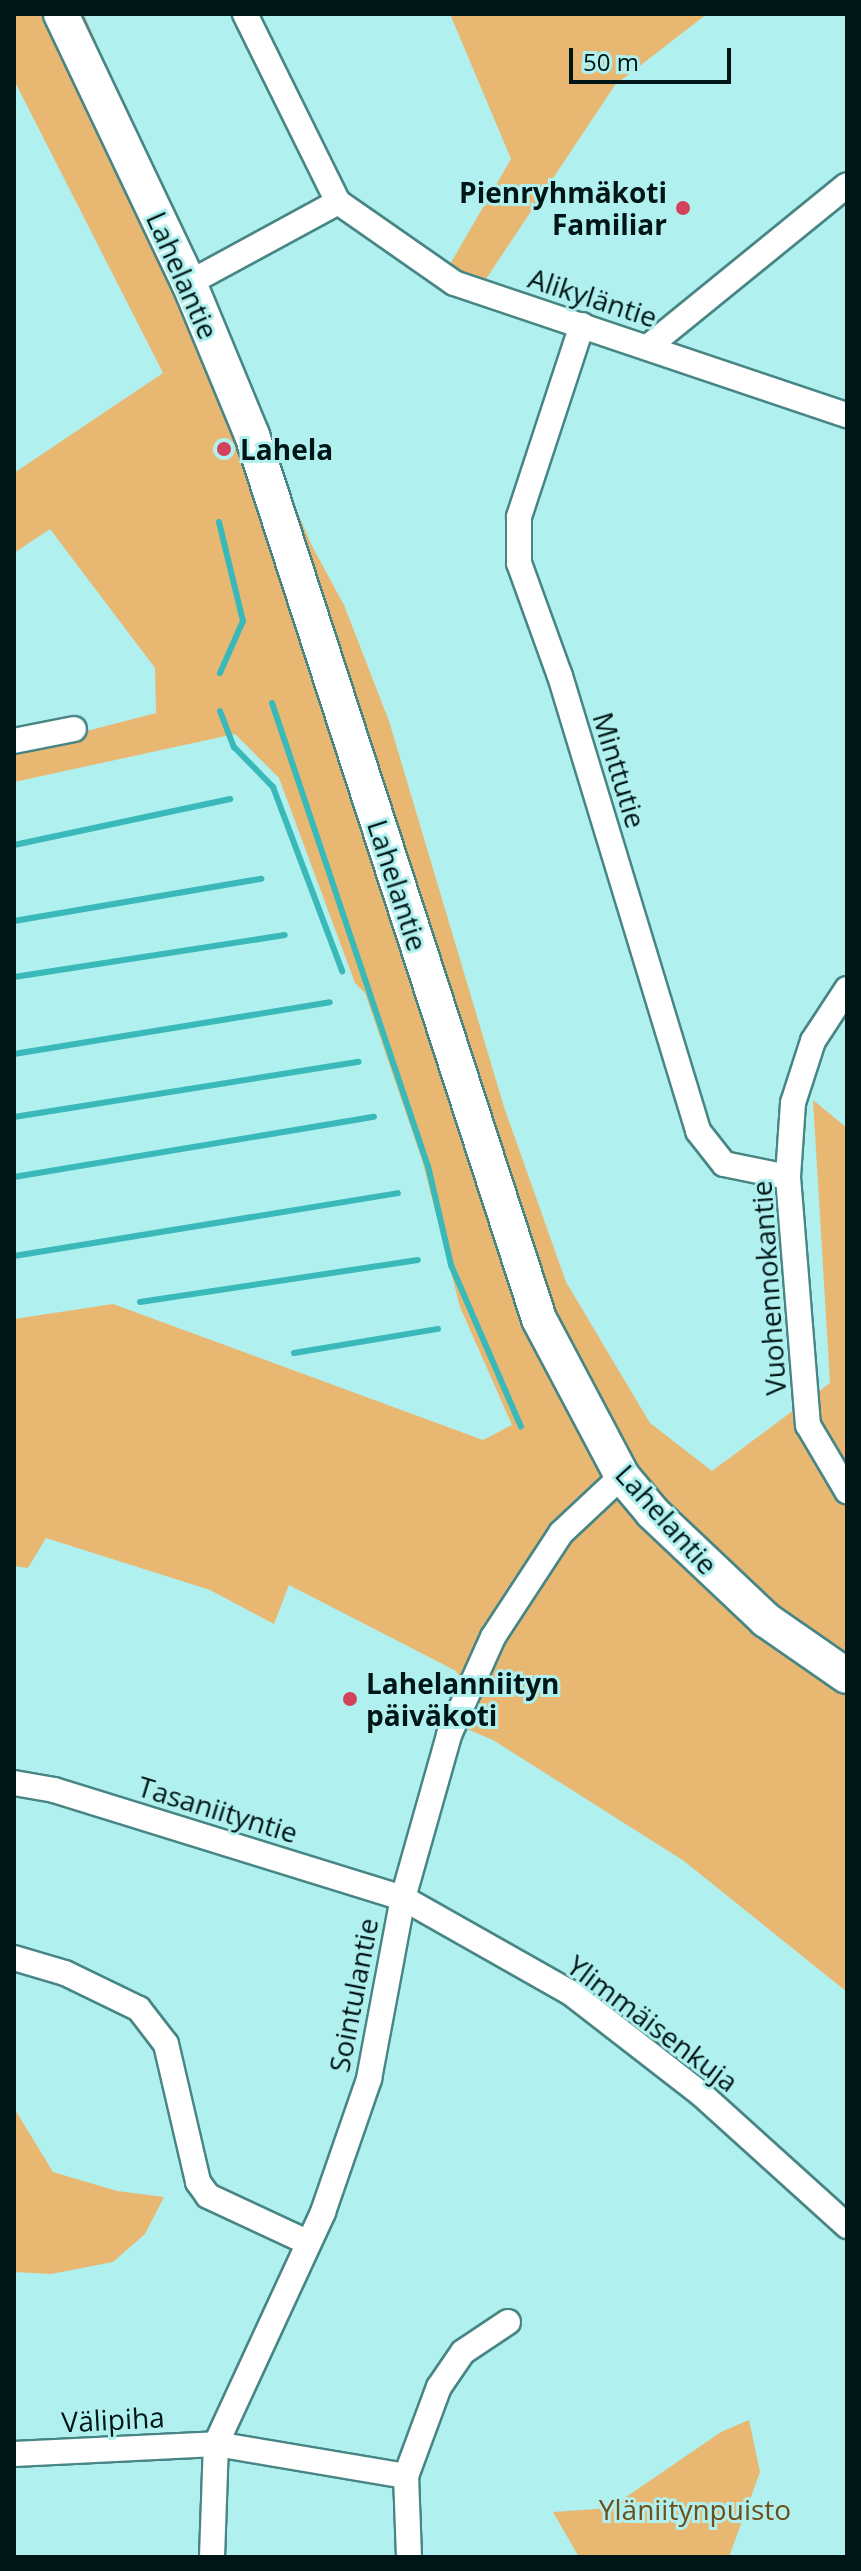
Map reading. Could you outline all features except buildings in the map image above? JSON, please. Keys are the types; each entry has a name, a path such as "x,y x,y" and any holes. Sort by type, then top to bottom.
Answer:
{"main road":[{"name":"Lahelantie","path":"61,14 189,283 252,435 301,572 346,729 539,1319 622,1476 737,1595 847,1676"}],"street":[{"name":"Alikyläntie","path":"245,14 338,202 454,283 847,415"},
{"path":"649,346 847,185"},
{"path":"189,283 338,202"},
{"name":"Minttutie","path":"582,325 519,517 519,563 560,676 698,1131 724,1164 788,1177"},
{"path":"14,741 74,729"},
{"name":"Vuohennokantie","path":"847,989 813,1041 793,1103 788,1177 808,1425 847,1491"},
{"name":"Sointulantie","path":"212,2557 216,2444 309,2243 369,2079 403,1898 449,1735 493,1637 561,1533 622,1476"},
{"name":"Tasaniityntie","path":"14,1783 54,1790 403,1898"},
{"name":"Ylimmäisenkuja","path":"403,1898 571,1993 701,2094 847,2226"},
{"path":"14,1958 65,1973 139,2009 166,2044 203,2189 309,2243"},
{"path":"409,2557 406,2476 439,2387 463,2352 508,2322"},
{"name":"Välipiha","path":"14,2454 216,2444 406,2476"}],"green space":[{"path":"14,14 84,14 312,546 344,605 389,721 504,1107 566,1282 650,1423 712,1471 830,1383 813,1100 847,1128 847,1992 684,1861 493,1740 443,1719 460,1678 456,1671 289,1585 274,1624 210,1590 46,1538 28,1568 14,1566 14,1319 113,1304 483,1440 512,1425 460,1307 422,1160 365,993 355,983 279,778 235,734 14,782 14,750 156,713 155,668 50,529 14,553 14,473 163,373 14,80"},
{"path":"450,14 707,14 615,85 478,291 442,278 511,159"},
{"path":"14,2108 53,2172 117,2191 164,2197 145,2234 113,2262 51,2274 14,2272"},
{"name":"Yläniitynpuisto","path":"749,2420 760,2472 729,2557 579,2557 553,2512 610,2508 721,2432"}],"waterway":[{"path":"219,522 243,621 220,673"},
{"path":"272,703 428,1166 451,1265 521,1427"},
{"path":"220,711 234,747 273,787 342,971"},
{"path":"14,845 230,799"},
{"path":"14,921 261,879"},
{"path":"14,977 285,935"},
{"path":"14,1054 330,1002"},
{"path":"14,1117 359,1062"},
{"path":"14,1177 374,1117"},
{"path":"14,1256 398,1193"},
{"path":"140,1302 418,1260"},
{"path":"294,1353 438,1329"}],"place":[{"name":"Pienryhmäkoti Familiar","path":"683,208"},
{"name":"Lahela","path":"224,449"},
{"name":"Lahelanniityn päiväkoti","path":"350,1699"}]}
